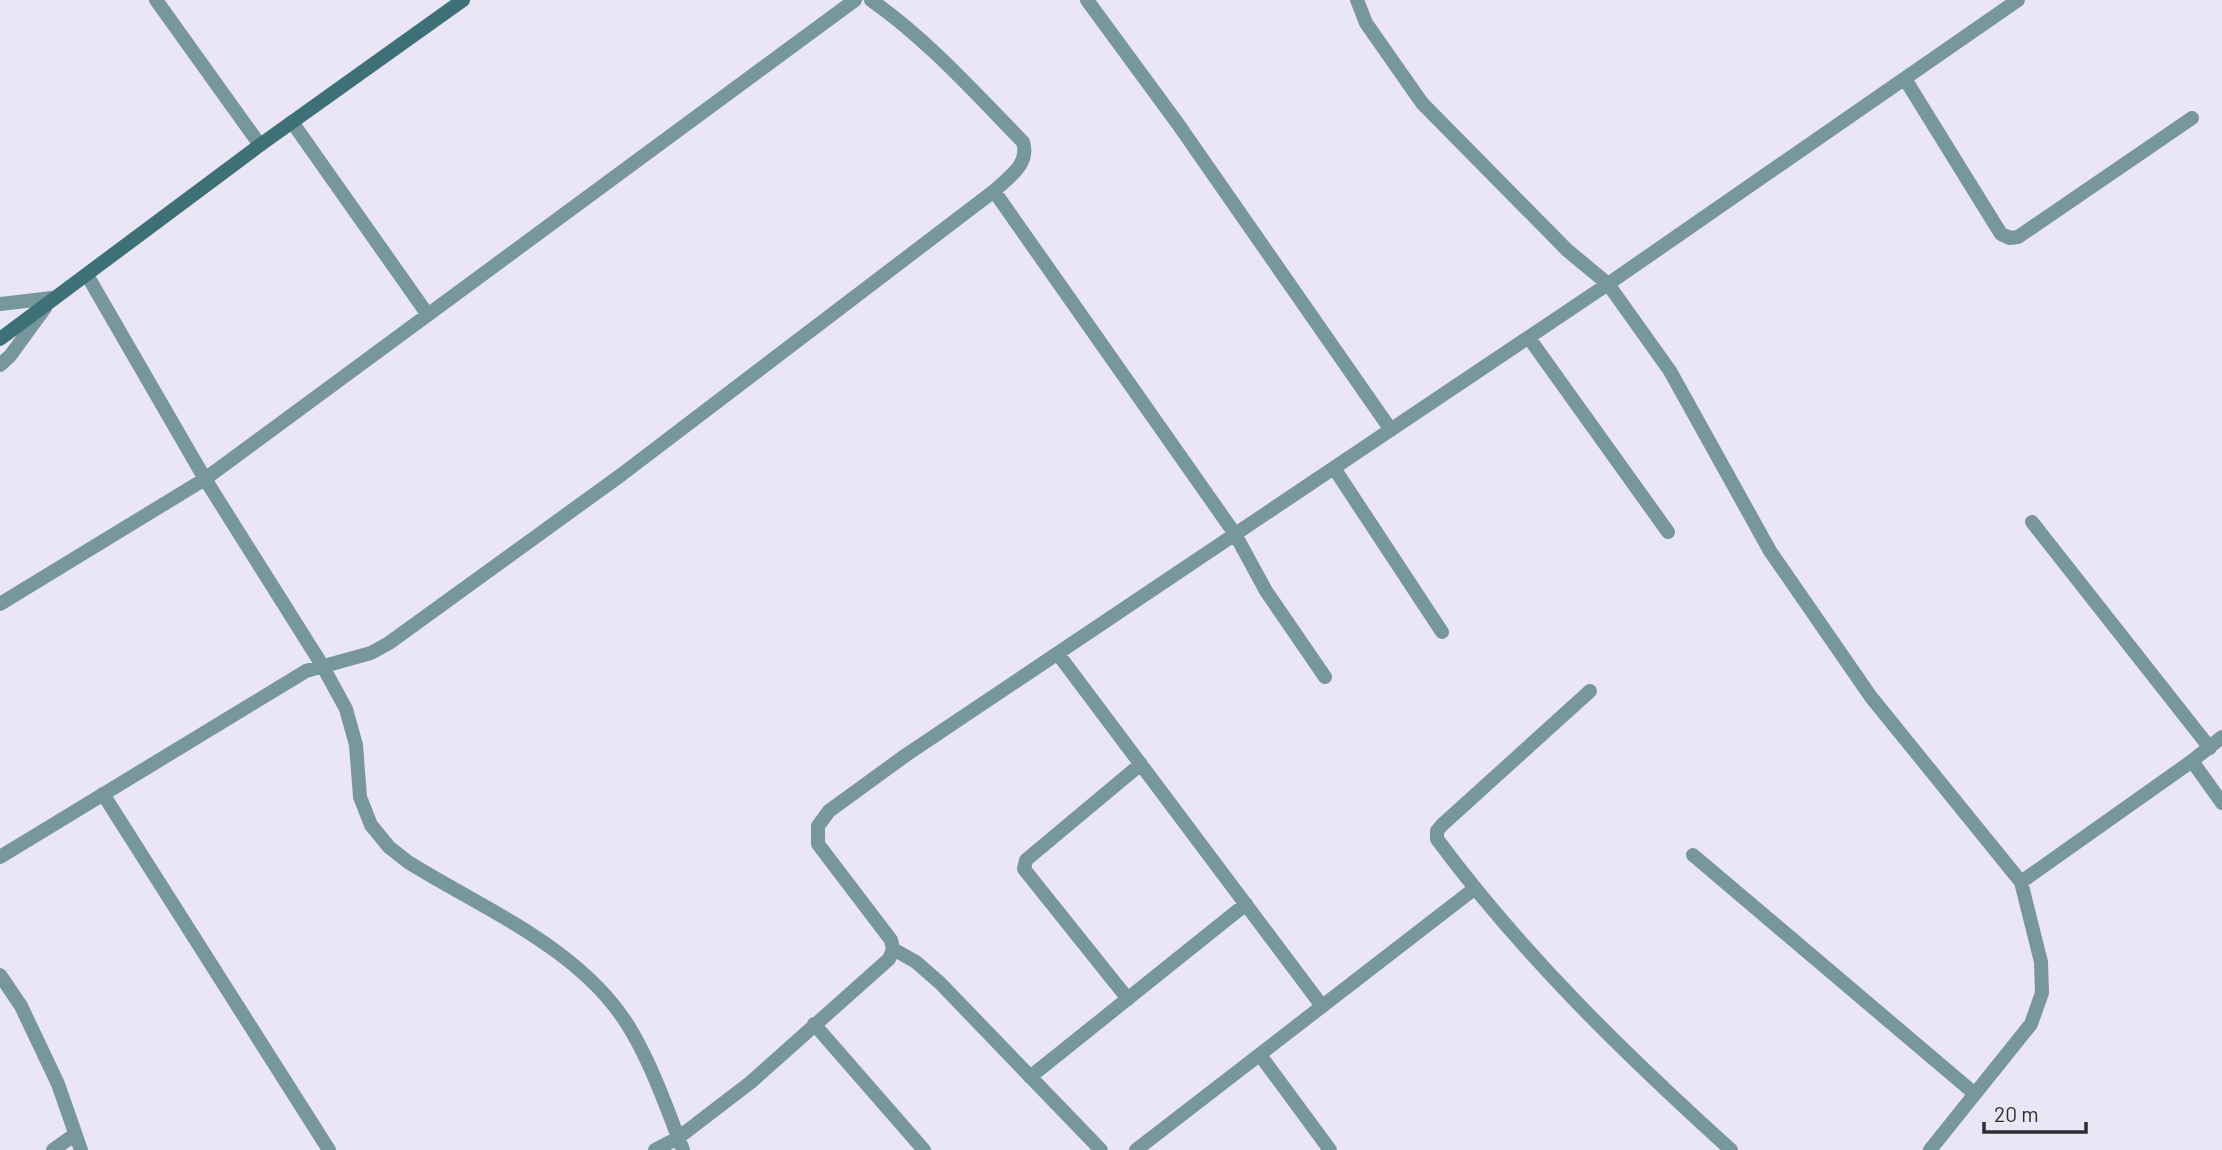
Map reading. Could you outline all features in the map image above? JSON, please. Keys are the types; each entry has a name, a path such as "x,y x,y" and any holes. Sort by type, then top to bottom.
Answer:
{"street":[{"path":"156,0 260,145"},
{"path":"0,339 260,145 463,0"},
{"path":"0,604 205,479 855,0"},
{"path":"0,858 306,671 371,653 389,643 621,475 994,191 1024,163 1026,151 1023,142 941,59 893,15 871,0"},
{"path":"1087,0 1178,124 1391,430"},
{"path":"1357,0 1366,23 1422,103 1567,250 1608,284 1670,371 1770,551 1871,697 2021,882 2042,962 2042,993 2032,1024 1930,1150"},
{"path":"655,1150 680,1144 889,958 893,949 891,940 818,844 818,826 830,811 895,763 1608,284 1905,79 1999,5 2018,0"},
{"path":"1905,79 2001,234 2010,238 2018,237 2192,118"},
{"path":"292,122 428,315"},
{"path":"994,191 1235,534 1266,591 1325,677"},
{"path":"87,275 205,479 346,709 353,729 360,796 371,825 388,847 408,862 541,940 572,963 603,993 637,1041 680,1144"},
{"path":"0,304 52,298"},
{"path":"0,365 10,356 52,298"},
{"path":"1529,338 1668,532"},
{"path":"1334,468 1442,632"},
{"path":"2032,522 2210,748"},
{"path":"1058,653 1322,1006"},
{"path":"1590,691 1437,831 1437,839 1474,889 1583,1011 1731,1150"},
{"path":"2021,882 2222,737"},
{"path":"2192,761 2222,803"},
{"path":"1128,999 1024,869 1024,864 1141,764"},
{"path":"103,794 329,1150"},
{"path":"1693,855 1975,1094"},
{"path":"1136,1150 1474,889"},
{"path":"1030,1077 1246,904"},
{"path":"893,949 916,962 940,983 1101,1150"},
{"path":"0,975 21,1006 58,1084 81,1150"},
{"path":"814,1024 924,1150"},
{"path":"1260,1055 1330,1150"},
{"path":"53,1150 74,1135"}]}
